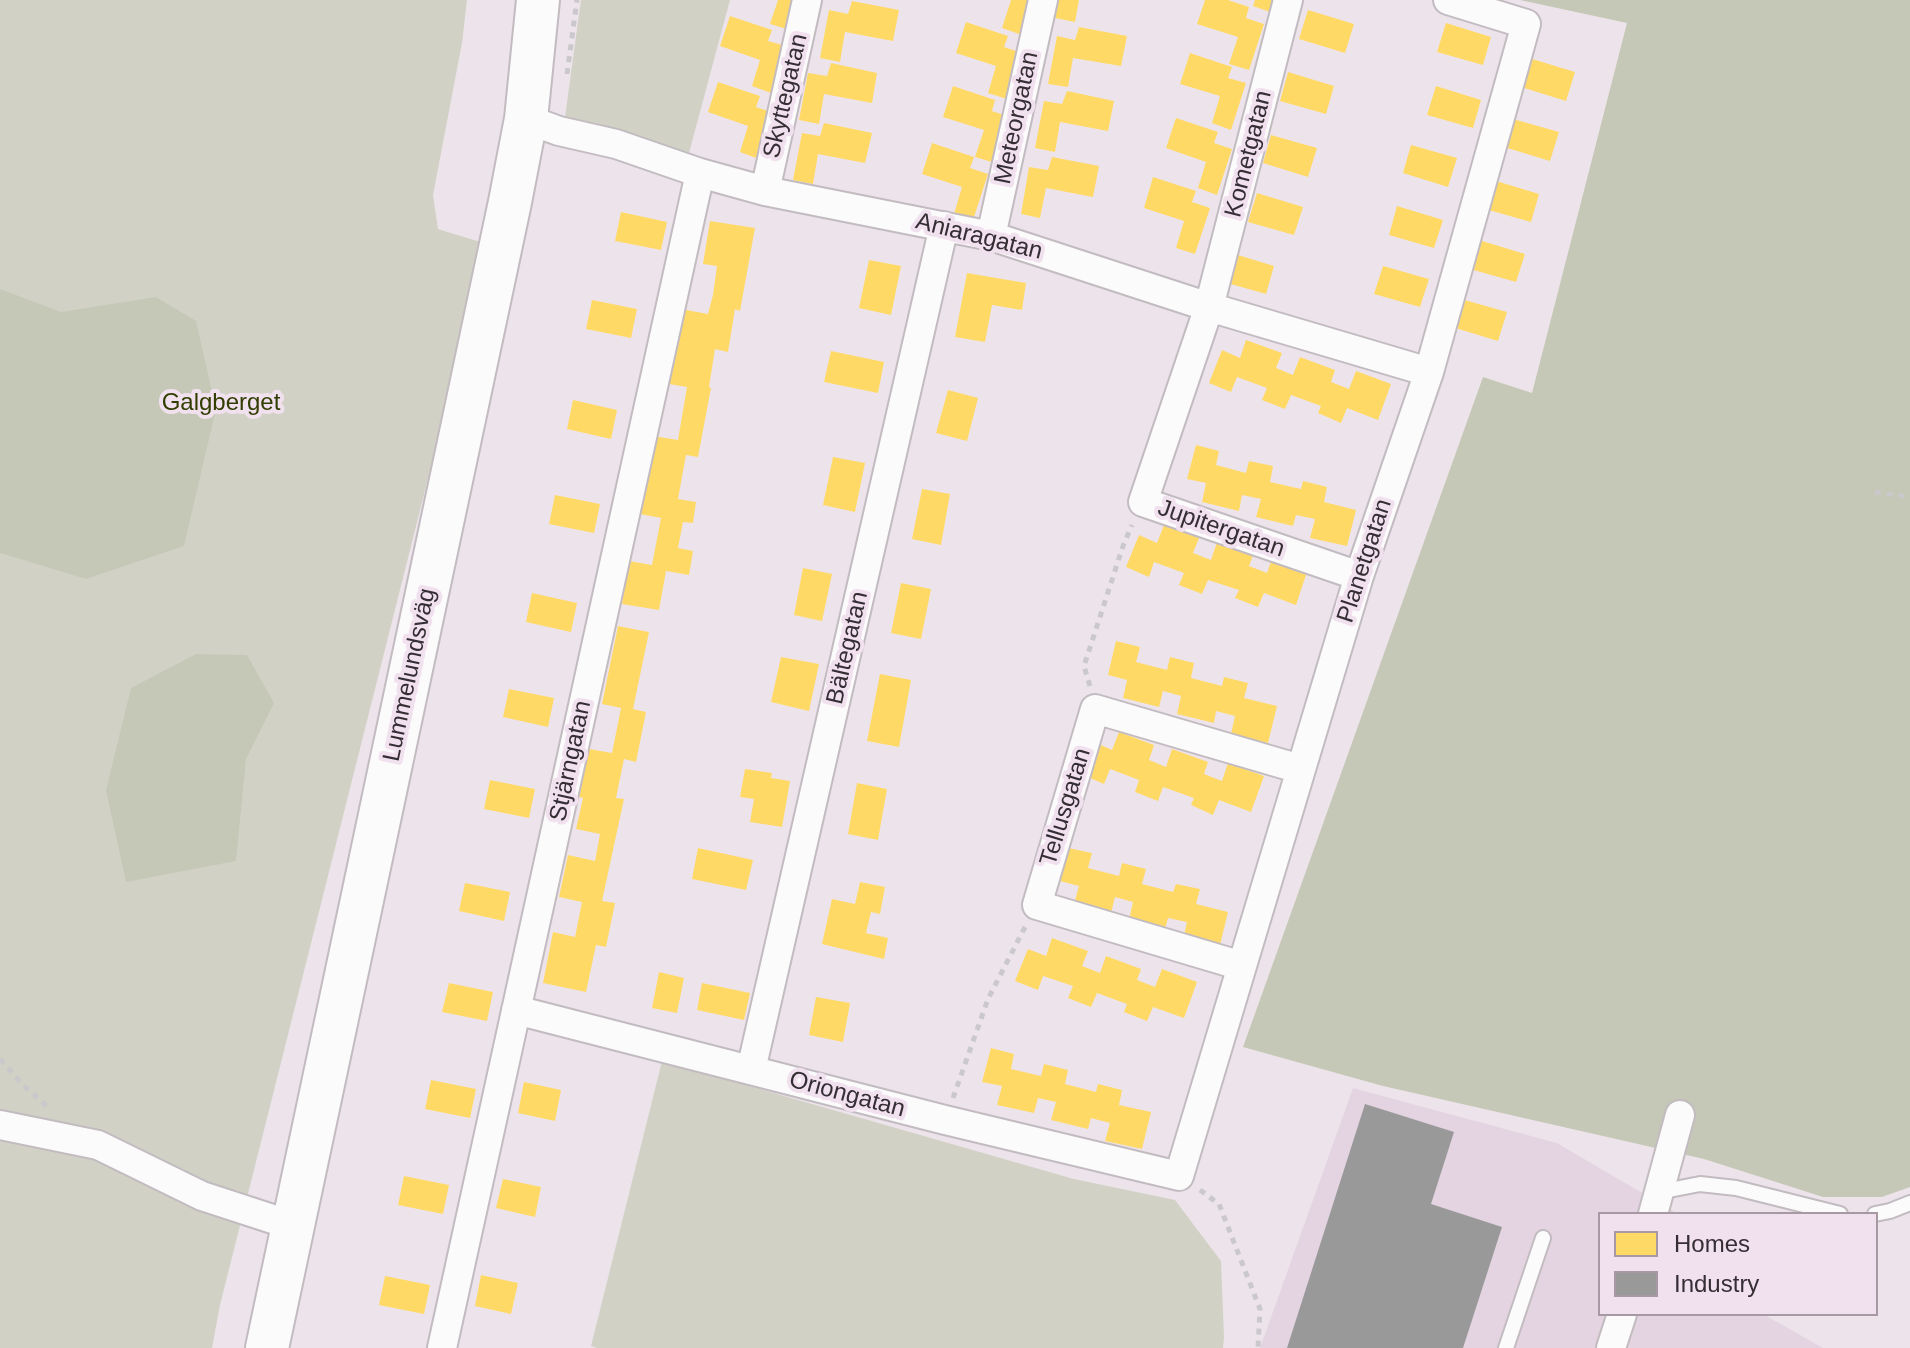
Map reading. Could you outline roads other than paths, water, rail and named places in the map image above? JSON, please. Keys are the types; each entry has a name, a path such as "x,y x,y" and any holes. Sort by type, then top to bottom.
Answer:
{"main road":[{"name":"Lummelundsväg","path":"267,1348 526,119 538,0"}],"street":[{"name":"Skyttegatan","path":"765,191 807,0"},
{"name":"Meteorgatan","path":"991,236 1043,0"},
{"name":"Kometgatan","path":"1209,307 1288,0"},
{"name":"Planetgatan","path":"1179,1176 1359,576 1429,372 1526,24 1448,0"},
{"name":"Aniaragatan","path":"526,119 765,191 991,236 1209,307 1429,372"},
{"name":"Stjärngatan","path":"442,1348 700,173"},
{"name":"Bältegatan","path":"751,1070 944,226"},
{"name":"Jupitergatan","path":"1209,307 1143,502 1359,576"},
{"name":"Tellusgatan","path":"1242,966 1037,905 1095,709 1300,769"},
{"name":"Oriongatan","path":"516,1010 945,1120 1179,1176"},
{"path":"1656,1203 1680,1115"},
{"path":"0,1125 98,1145 202,1196 294,1226"},
{"path":"1611,1348 1621,1316"}],"lane":[{"path":"1656,1203 1700,1184 1736,1188 1832,1212"},
{"path":"1878,1213 1910,1203"},
{"path":"1506,1348 1543,1238"}],"park label":[{"name":"Galgberget","path":"221,403"}]}
